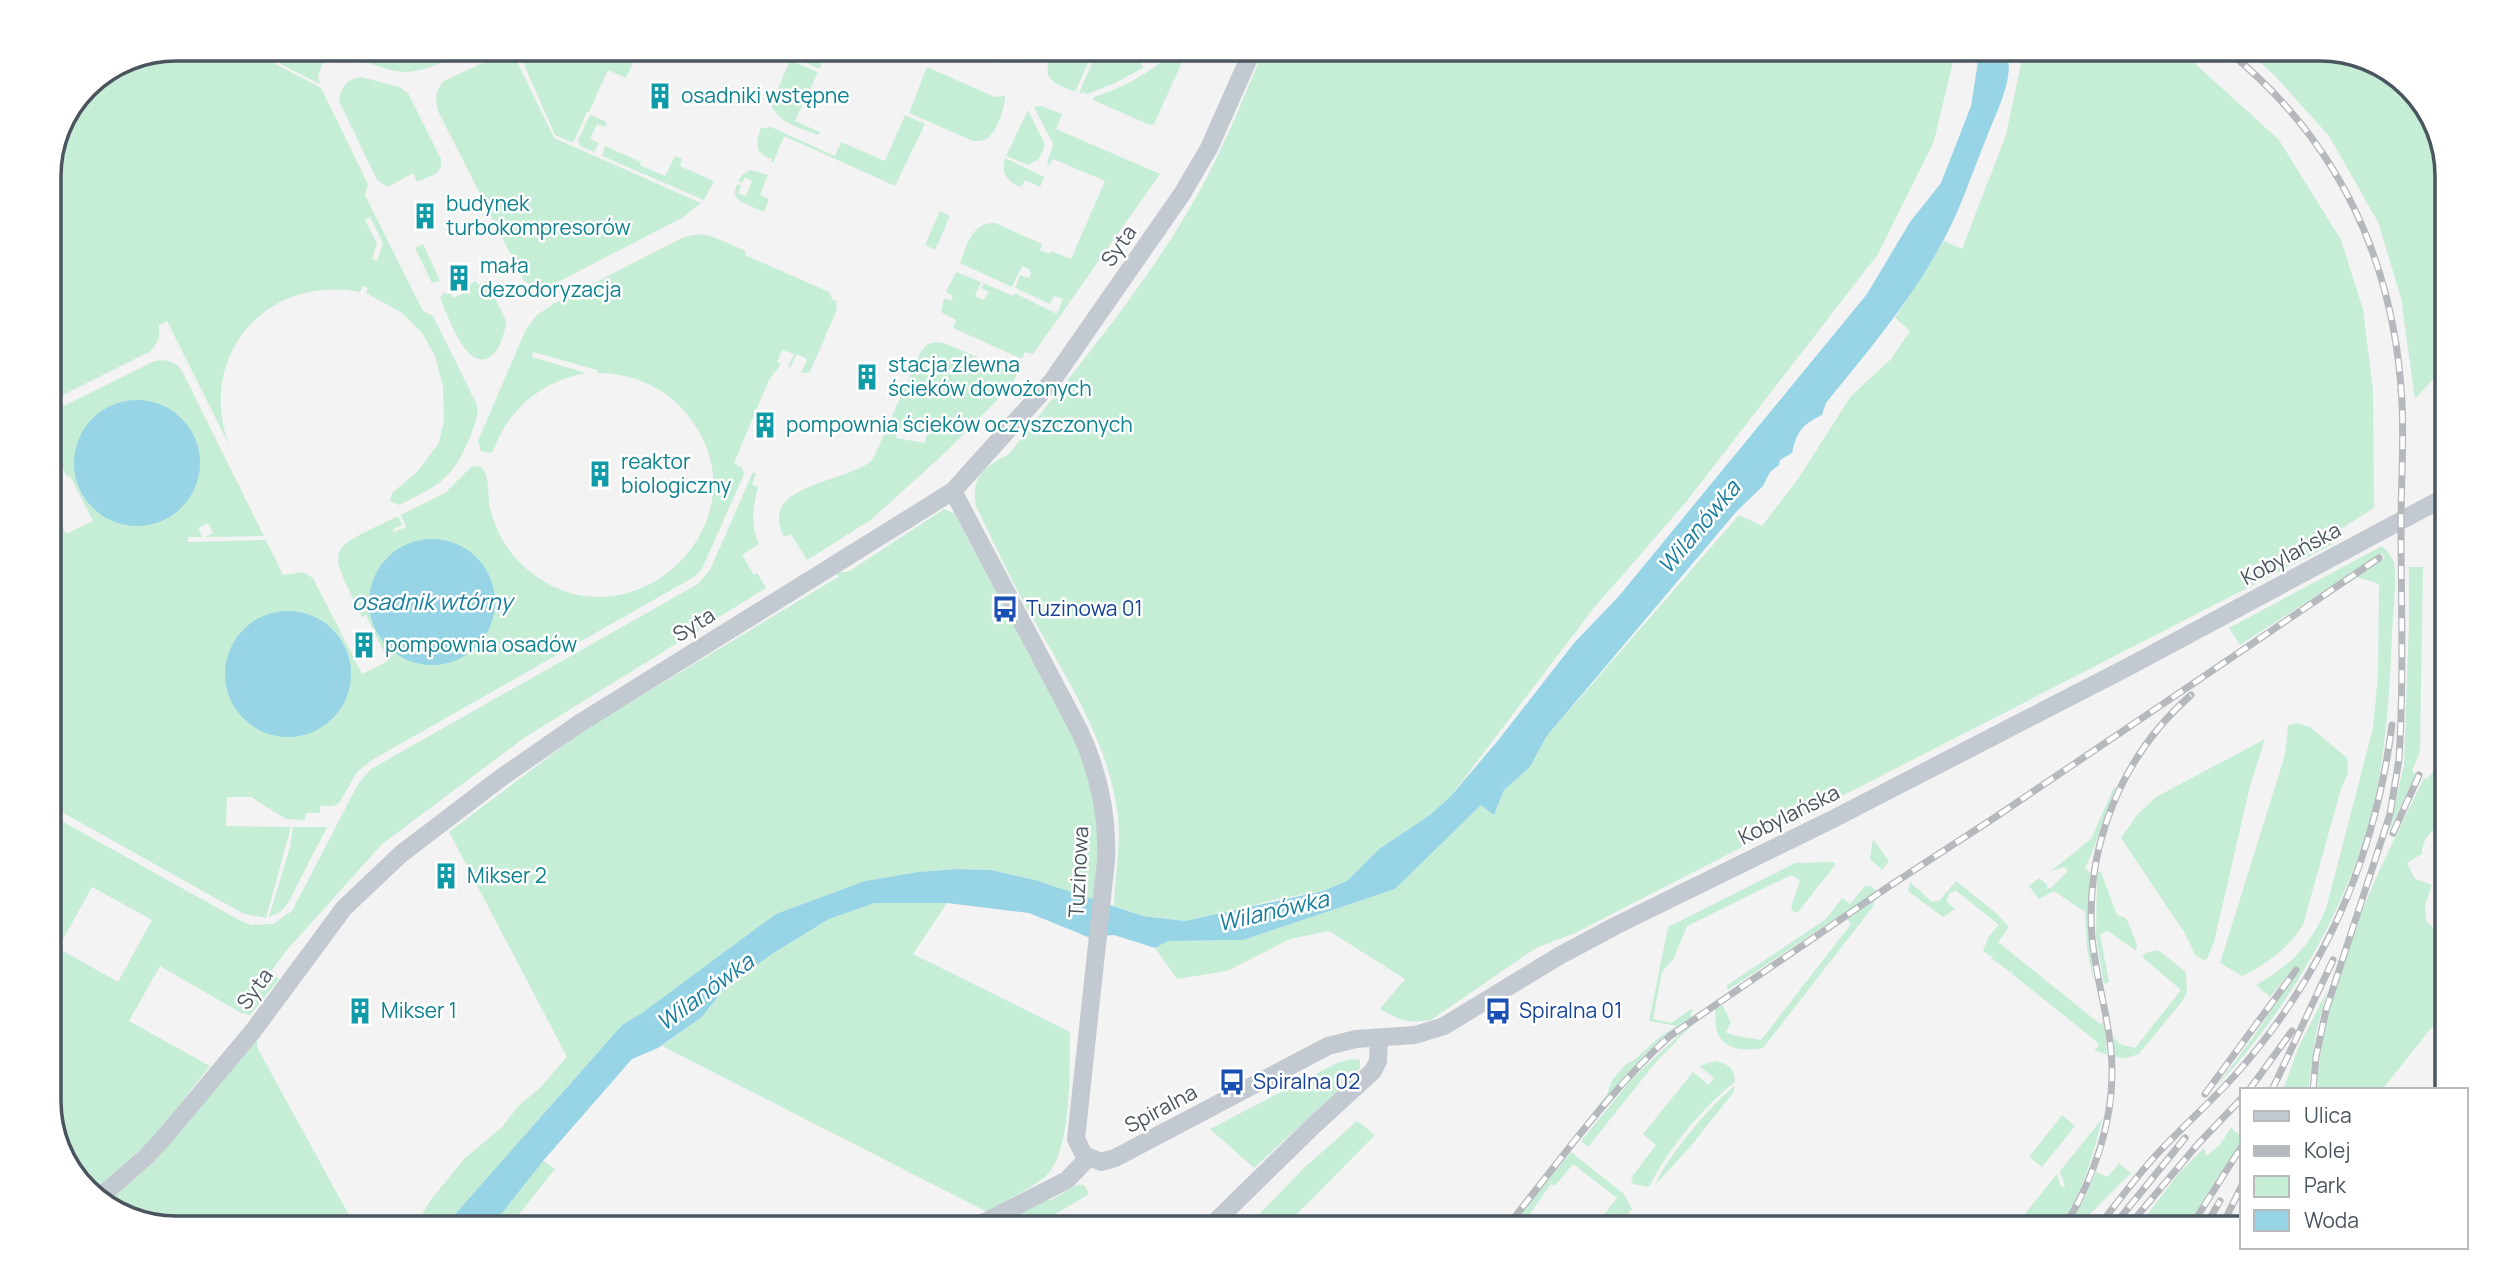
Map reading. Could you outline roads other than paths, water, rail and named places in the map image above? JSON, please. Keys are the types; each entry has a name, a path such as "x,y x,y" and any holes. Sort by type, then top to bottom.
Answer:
{"street":[{"name":"Syta","path":"107,1191 146,1157 166,1135 253,1031 344,908 401,854 502,777 580,723 953,491 1052,381 1182,194 1217,131 1248,61"},
{"name":"Tuzinowa","path":"953,491 1089,752 1100,790 1106,826 1106,861 1076,1131 1080,1150 1088,1158"},
{"name":"Kobylańska","path":"1379,1038 1415,1035 1444,1026 1619,923 1831,820 2116,673 2435,502"},
{"name":"Spiralna","path":"1088,1158 1101,1162 1115,1158 1328,1046 1356,1039 1379,1038"},
{"path":"1221,1216 1312,1127 1361,1085 1378,1061 1379,1038"},
{"path":"996,1216 1067,1180 1088,1158"}],"water":[{"name":"Wilanówka","path":"1978,61 2008,61 2009,72 2000,105 1949,230 1930,265 1888,326 1826,403 1822,415 1801,430 1792,453 1780,460 1763,486 1736,512 1546,737 1530,767 1504,790 1494,815 1481,805 1395,889 1243,940 1168,941 1155,948 1114,935 1088,937 1029,913 947,903 875,903 829,919 772,954 724,989 702,1017 658,1048 632,1059 543,1161 499,1216 454,1216 622,1025 776,914 865,881 956,869 991,870 1035,880 1143,916 1185,921 1323,891 1347,881 1379,849 1430,815 1450,797 1574,643 1619,596 1867,294 1910,222 1941,183 1971,106"},
{"path":"137,400 161,405 181,419 195,439 200,463 195,487 181,507 161,521 137,526 113,521 93,507 79,487 74,463 79,439 93,419 113,405"},
{"name":"osadnik wtórny","path":"432,539 456,544 476,558 490,578 495,602 490,626 476,646 456,660 432,665 408,660 388,646 374,626 369,602 374,578 388,558 408,544"},
{"name":"osadnik wtórny","path":"288,611 312,616 332,630 346,650 351,674 346,698 332,718 312,732 288,737 264,732 244,718 230,698 225,674 230,650 244,630 264,616"}],"railway":[{"path":"2238,61 2299,121 2328,162 2353,206 2372,252 2387,300 2397,351 2402,403 2402,671 2399,759 2390,814 2326,1010 2316,1057 2313,1088"},
{"path":"1515,1216 1605,1104 1670,1036 2379,558"},
{"path":"2070,1216 2099,1151 2111,1090 2109,1035 2092,937 2091,903 2102,836 2113,804 2145,745 2191,695"},
{"path":"2107,1216 2149,1163 2236,1074 2268,1036 2296,996 2341,912 2359,867 2384,774 2392,725"},
{"path":"2393,833 2419,775"},
{"path":"2273,1088 2333,960"},
{"path":"2205,1094 2296,970"},
{"path":"2250,1088 2292,1031"},
{"path":"2137,1216 2198,1144 2240,1100"},
{"path":"2122,1216 2185,1138"},
{"path":"2198,1216 2240,1149"},
{"path":"2227,1216 2240,1189"},
{"path":"2211,1216 2220,1201"}],"place":[{"name":"osadniki wstępne","path":"660,96"},
{"name":"budynek turbokompresorów","path":"425,216"},
{"name":"mała dezodoryzacja","path":"459,278"},
{"name":"stacja zlewna ścieków dowożonych","path":"867,377"},
{"name":"pompownia ścieków oczyszczonych","path":"765,425"},
{"name":"reaktor biologiczny","path":"600,474"},
{"name":"Tuzinowa 01","path":"1005,609"},
{"name":"pompownia osadów","path":"364,645"},
{"name":"Mikser 2","path":"446,876"},
{"name":"Mikser 1","path":"360,1011"},
{"name":"Spiralna 01","path":"1498,1011"},
{"name":"Spiralna 02","path":"1232,1082"}]}
